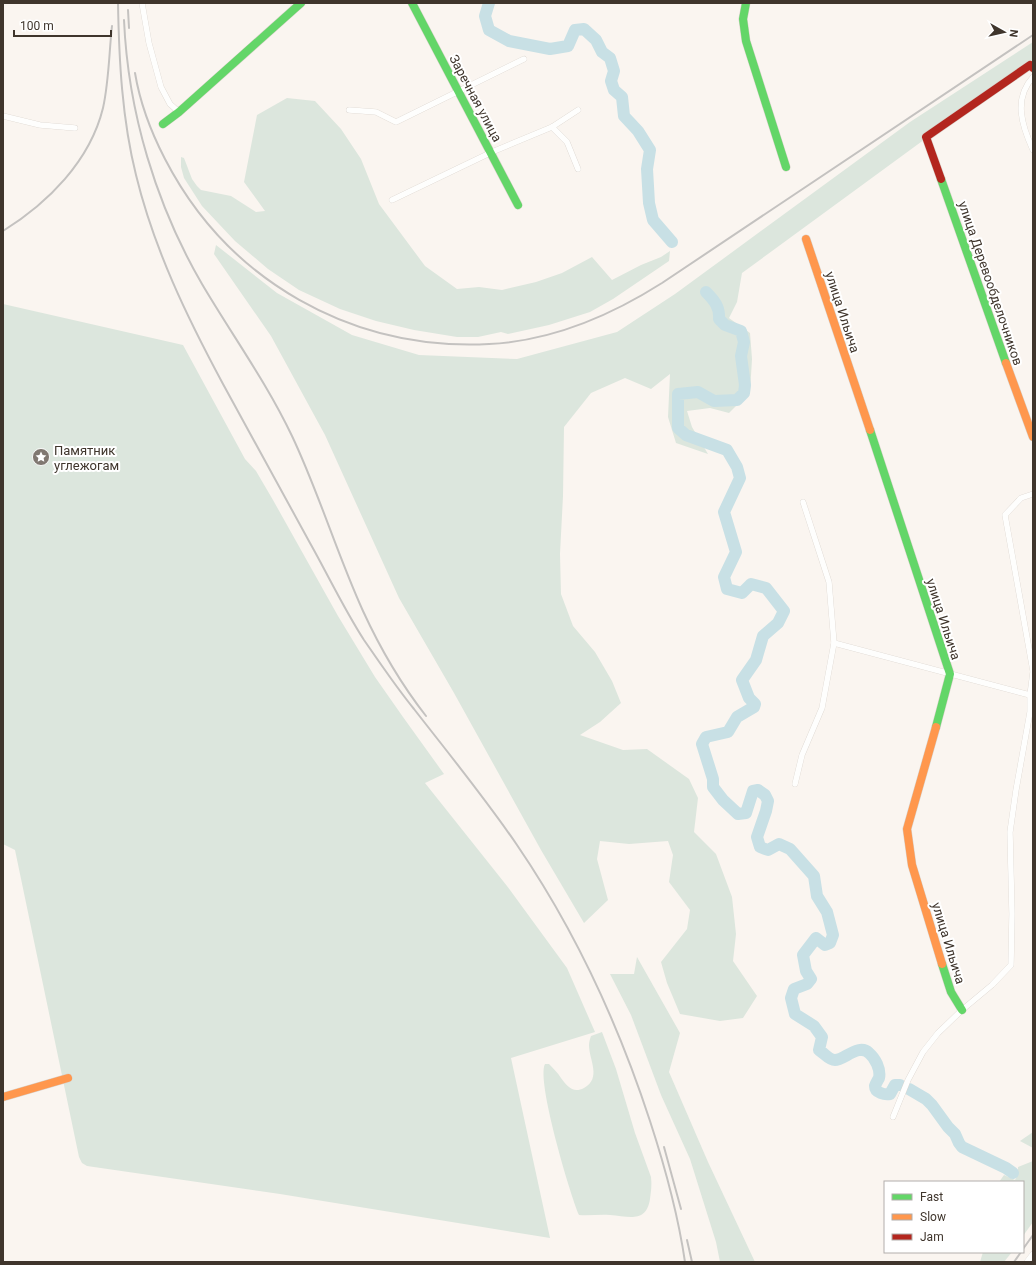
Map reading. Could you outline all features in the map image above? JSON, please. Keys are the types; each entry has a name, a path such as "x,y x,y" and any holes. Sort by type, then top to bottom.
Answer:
{"street":[{"path":"142,3 149,43 161,88 170,104 180,112"},
{"path":"164,124 180,112 301,3"},
{"name":"Заречная улица","path":"412,3 492,152 518,204"},
{"path":"746,3 743,19 746,41 786,167"},
{"path":"349,110 376,112 396,122 524,59"},
{"name":"улица Деревообделочников","path":"1033,68 1030,65 926,137 1033,437"},
{"path":"1033,77 1027,85 1024,93 1021,115 1025,132 1033,150"},
{"path":"392,200 492,152 552,127 578,110"},
{"path":"3,116 40,125 75,128"},
{"path":"552,127 567,142 578,169"},
{"name":"улица Ильича","path":"806,239 877,449 950,674 907,829 912,865 951,992 962,1010"},
{"path":"893,1117 908,1080 923,1052 938,1033 962,1010 992,985 1011,965 1012,914 1010,832 1030,712 1030,695 1033,672 1005,515 1021,498 1033,494"},
{"path":"795,784 802,755 822,708 834,643 829,582 803,502"},
{"path":"834,643 1030,695"},
{"path":"3,1097 68,1078"},
{"path":"1027,1262 1033,1254"}],"shaded area":[{"path":"1033,42 1033,60 742,273 737,302 729,318 750,333 752,359 750,392 729,413 710,408 687,411 692,427 708,454 676,443 668,417 670,374 651,389 625,378 591,393 564,427 560,554 561,594 573,626 595,652 612,681 621,703 600,722 580,735 623,750 647,749 689,779 698,798 694,832 716,854 732,897 736,934 733,961 757,996 743,1018 720,1021 680,1014 667,983 661,962 687,929 690,910 669,882 673,855 668,841 629,844 600,841 597,859 608,900 584,923 541,850 454,693 399,598 325,435 271,336 214,254 216,245 277,293 352,335 419,355 517,359 617,332 675,294 910,122"},
{"path":"287,98 315,101 341,129 361,159 379,204 425,266 457,289 479,287 502,290 536,282 562,273 592,257 612,280 641,265 661,257 670,251 669,261 613,299 590,312 549,325 508,334 501,332 478,337 457,337 414,330 376,321 340,309 299,290 268,269 235,241 202,206 184,178 181,167 181,157 184,158 192,179 201,190 231,196 256,212 265,211 244,182 257,115"},
{"path":"3,304 183,345 245,459 256,471 338,616 375,677 444,774 425,783 507,886 567,968 595,1032 511,1058 550,1238 280,1194 87,1166 82,1163 79,1157 15,850 3,844"},
{"path":"637,957 680,1033 669,1072 708,1162 755,1262 720,1262 716,1242 690,1159 661,1095 631,1015 610,974 634,974"},
{"path":"602,1032 616,1069 635,1133 651,1177 651,1191 648,1207 645,1212 635,1217 579,1215 555,1138 545,1091 545,1064 549,1064 573,1090 580,1090 589,1084 593,1074 589,1045 591,1036"},
{"path":"1033,1132 1033,1148 1020,1141"},
{"path":"1033,1161 1033,1222 1024,1235 1024,1181 1000,1181 1004,1175 1015,1180 1018,1174 1018,1167"},
{"path":"983,1253 1011,1253 1004,1262 980,1262"}],"waterway":[{"path":"489,3 485,16 489,30 509,41 550,49 568,46 575,30 584,29 596,40 602,52 610,58 614,71 611,81 614,90 622,97 624,116 638,131 650,150 647,169 649,203 653,220 672,242"},
{"path":"706,292 716,304 719,311 719,319 725,325 741,331 744,342 741,356 745,385 744,393 737,400 714,401 698,392 678,394 678,428 686,435 727,450 737,467 740,478 724,512 736,552 724,577 727,589 742,593 751,584 766,588 784,611 778,623 763,636 756,660 742,680 749,698 755,704 754,707 737,717 728,732 706,737 702,744 713,779 713,787 723,800 738,814 746,813 753,791 758,790 765,795 768,801 757,837 760,847 768,850 779,844 790,849 814,876 817,896 827,912 833,935 830,943 825,945 816,938 803,955 806,971 811,979 807,984 794,989 791,998 795,1014 814,1026 822,1037 819,1050 831,1059 839,1059 861,1050 865,1050 869,1053 878,1067 879,1078 875,1086 878,1092 890,1094 895,1085 900,1085"},
{"path":"909,1089 926,1099 932,1105 955,1134 962,1147 1006,1168 1013,1173"}],"railway":[{"path":"118,3 122,89 131,154 143,202 152,229 184,308 223,384 364,640 388,675 480,793 517,845 558,910 576,944 624,1048 650,1121 661,1156 679,1226 685,1262"},
{"path":"128,10 129,28"},
{"path":"124,20 131,89 138,123 147,157 171,222 202,284 272,397 282,416 302,458 345,568 370,625 384,652 426,716"},
{"path":"3,231 20,220 51,194 78,163 88,146 97,127 103,108 108,77 112,26"},
{"path":"135,73 143,106 155,138 165,159 191,202 223,240 259,273 299,300 343,321 389,335 438,343 489,344 535,338 580,325 642,295 1033,35"},
{"path":"664,1147 681,1209"},
{"path":"1024,1248 1033,1235"},
{"path":"687,1240 692,1262"},
{"path":"1014,1262 1020,1253"}],"traffic: fast":[{"path":"163,124 179,112 301,3"},
{"path":"412,3 518,205"},
{"path":"746,3 743,19 746,41 786,167"},
{"path":"941,179 1006,363"},
{"path":"870,430 950,674 936,727"},
{"path":"942,964 951,992 962,1010"}],"traffic: slow":[{"path":"806,239 870,430"},
{"path":"1006,363 1033,437"},
{"path":"936,727 907,829 912,865 942,964"},
{"path":"3,1097 68,1078"}],"traffic: jam":[{"path":"941,179 926,137 1030,65 1033,68"}],"place":[{"name":"Памятник углежогам","path":"41,457"}]}
